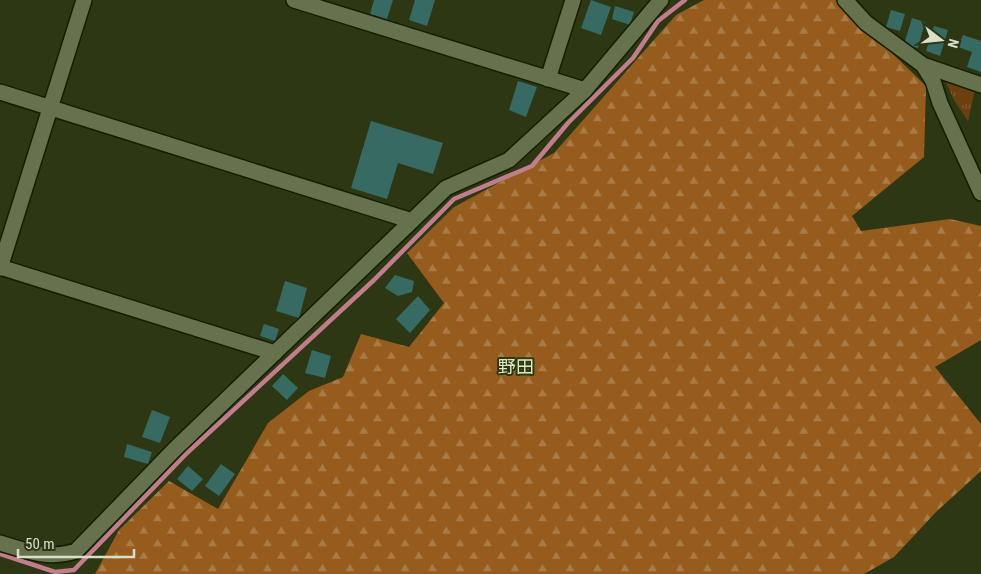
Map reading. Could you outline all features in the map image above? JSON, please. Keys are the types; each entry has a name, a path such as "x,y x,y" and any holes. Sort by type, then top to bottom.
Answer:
{"street":[{"path":"84,0 0,267 275,353"},
{"path":"294,0 585,90"},
{"path":"548,79 573,0"},
{"path":"0,543 44,555 62,556 76,551 174,449 446,188 509,160 585,90 661,0"},
{"path":"845,0 866,23 922,65 981,85"},
{"path":"922,65 933,81 940,103 981,193"},
{"path":"0,92 412,221"}],"green space":[{"path":"704,0 837,0 926,86 924,157 852,216 861,231 950,219 981,226 981,340 935,367 981,424 981,471 936,512 894,557 864,574 95,574 119,530 169,481 218,509 268,423 309,391 343,377 361,334 409,347 444,303 407,253 454,207 554,153 676,15"},
{"path":"944,78 975,90 968,121 954,100"}],"building":[{"path":"374,0 393,0 387,19 370,14"},
{"path":"415,0 435,0 427,26 409,20"},
{"path":"591,0 611,7 601,35 581,28"},
{"path":"615,6 634,12 630,25 612,19"},
{"path":"891,10 905,14 900,31 886,27"},
{"path":"912,18 925,22 918,48 904,44"},
{"path":"934,26 948,30 940,56 926,51"},
{"path":"963,35 981,41 981,72 967,67 972,52 958,47"},
{"path":"518,81 537,87 526,117 509,110"},
{"path":"371,121 443,143 433,174 398,163 387,199 351,188"},
{"path":"395,275 414,281 412,292 398,296 385,288"},
{"path":"285,281 307,288 299,318 276,311"},
{"path":"418,296 430,310 410,333 396,319"},
{"path":"264,324 279,329 275,341 260,336"},
{"path":"312,350 331,356 325,378 305,373"},
{"path":"283,374 298,388 287,400 272,386"},
{"path":"152,410 170,417 160,443 142,437"},
{"path":"127,444 152,452 148,464 124,457"},
{"path":"221,464 235,474 219,496 205,486"},
{"path":"188,466 203,479 192,491 177,479"}],"waterway":[{"path":"0,554 55,572 74,570 187,453 374,280 454,199 532,166 568,123 633,58 658,21 685,0"}],"district":[{"name":"野田","path":"516,367"}]}
